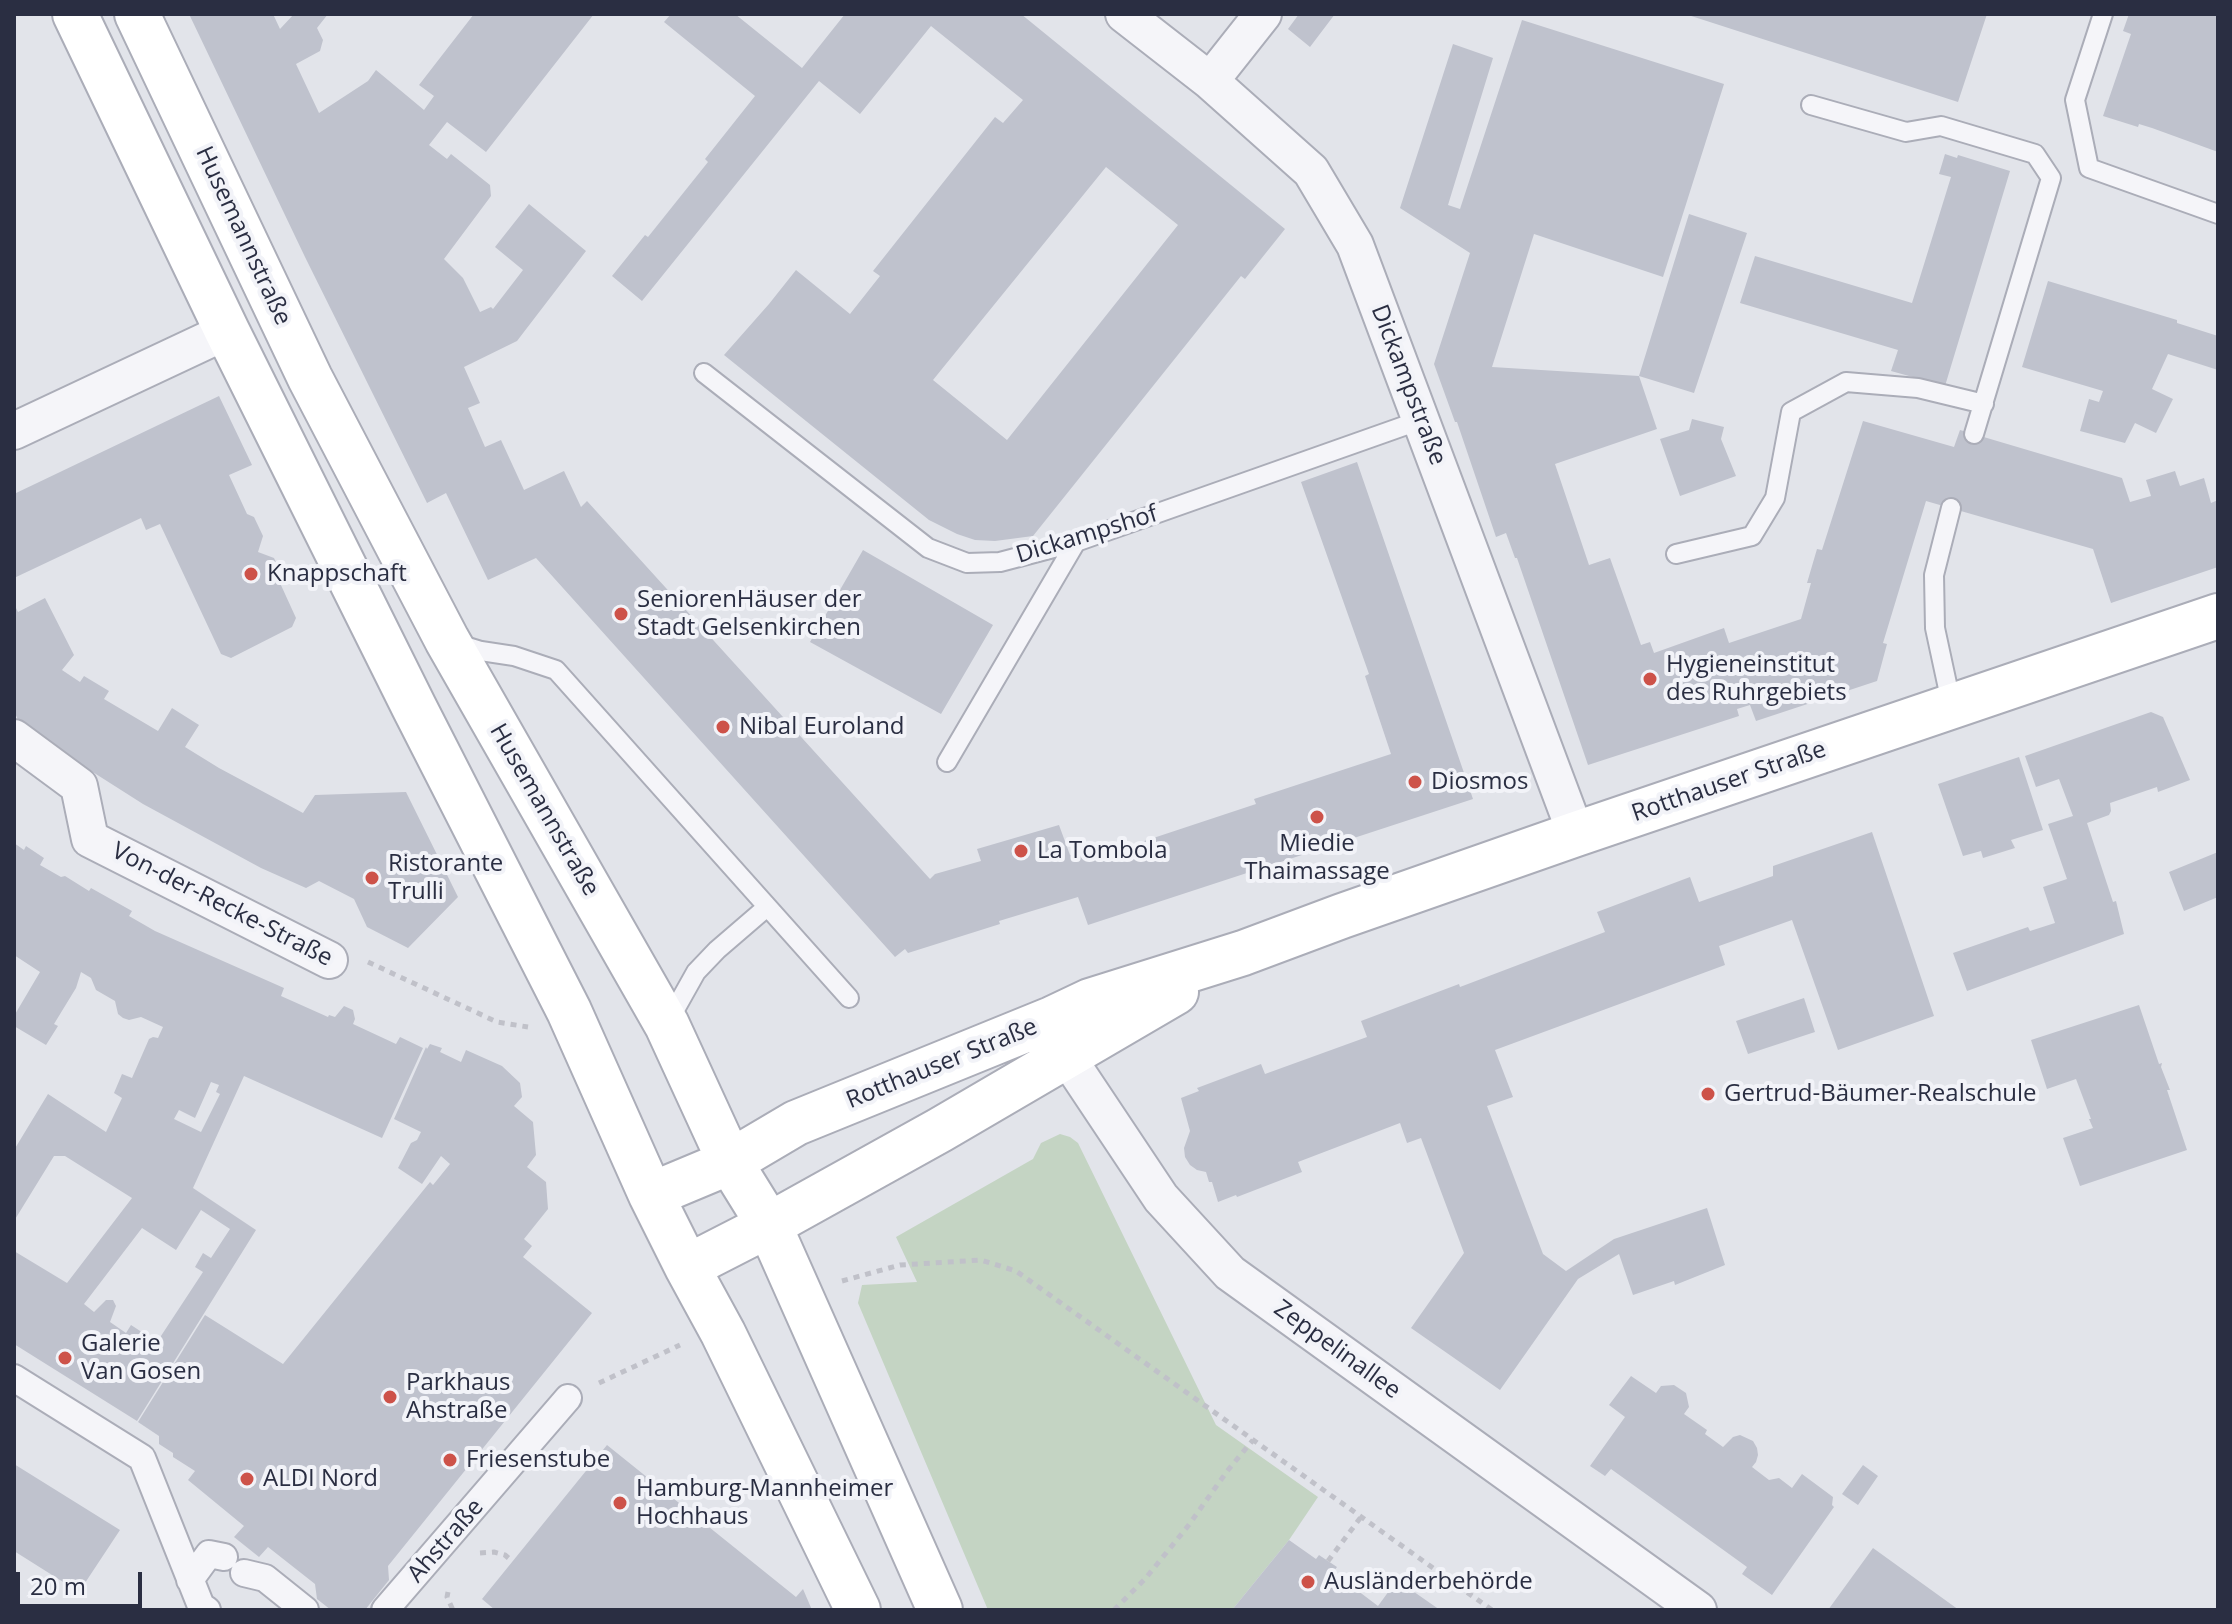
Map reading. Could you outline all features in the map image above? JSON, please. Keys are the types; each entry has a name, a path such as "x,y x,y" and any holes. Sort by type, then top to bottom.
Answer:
{"main road":[{"path":"75,14 227,331 569,1011 651,1195 723,1333 858,1610"},
{"name":"Husemannstraße","path":"137,14 310,378 447,640 667,1025 730,1162 769,1225 940,1610"},
{"name":"Rotthauser Straße","path":"651,1195 730,1162 796,1123 1059,1038 1243,953 1342,916 2218,616"},
{"name":"Rotthauser Straße","path":"687,1267 769,1225 1059,1038"}],"street":[{"name":"Dickampstraße","path":"1124,14 1210,81 1311,171 1355,245 1576,834"},
{"path":"1210,81 1263,14"},
{"path":"14,431 227,331"},
{"name":"Von-der-Recke-Straße","path":"14,738 79,786 90,839 329,960"},
{"name":"Zeppelinallee","path":"1059,1038 1161,1198 1230,1273 1698,1610"},
{"path":"14,1378 142,1458 201,1606 207,1610"},
{"name":"Ahstraße","path":"385,1610 568,1398"},
{"path":"190,1580 209,1554 265,1578 305,1610"}],"lane":[{"path":"2103,14 2075,100 2089,168 2218,214"},
{"path":"1811,105 1906,132 1941,126 2035,154 2051,178 1974,434"},
{"name":"Dickampshof","path":"704,373 928,548 967,563 1000,562 1076,542 1421,420"},
{"path":"1676,554 1752,536 1775,498 1791,412 1846,382 1918,388 1984,404"},
{"path":"1951,508 1934,575 1935,628 1952,707"},
{"path":"947,762 1076,542"},
{"path":"447,640 556,670 849,998"},
{"path":"667,1025 696,972 767,907"}],"path":[{"name":"Von-der-Recke-Straße","path":"329,960 340,966 371,962 497,1022 529,1027 569,1011"},
{"path":"840,1282 900,1265 967,1260 981,1260 1016,1271 1492,1610"},
{"path":"568,1398 681,1345"},
{"path":"1114,1610 1154,1568 1253,1440"},
{"path":"1328,1561 1361,1517"},
{"path":"478,1553 494,1552 505,1555 513,1562"},
{"path":"449,1588 447,1597 453,1610"}],"green space":[{"path":"1060,1134 1078,1143 1216,1425 1318,1497 1289,1540 1232,1610 988,1610 858,1303 862,1285 917,1282 896,1237 1033,1159 1041,1143"}],"building":[{"path":"189,14 273,14 280,29 294,14 328,14 317,28 323,40 320,51 296,64 319,113 368,81 376,70 424,110 434,96 419,85 474,14 594,14 486,152 447,122 429,145 447,159 451,154 490,185 491,196 444,259 463,278 480,312 493,309 523,270 495,247 529,204 586,251 517,341 464,367 480,403 468,408 485,447 501,440 524,490 564,471 581,507 587,501 930,879 935,874 981,861 977,849 1059,825 1070,855 1096,846 1099,856 1256,804 1254,799 1391,754 1365,676 1369,674 1301,482 1357,462 1473,799 1088,925 1078,897 908,953 905,949 895,957 536,558 488,580 446,493 427,503"},
{"path":"671,14 735,14 802,68 845,14 1021,14 1285,229 1245,279 1241,276 1033,536 995,541 975,540 957,534 929,520 724,355 796,270 850,314 880,276 873,271 995,117 1003,123 1023,100 931,26 860,114 819,81 642,301 612,276 645,235 648,237 708,162 705,159 755,96 664,22","holes":["1106,167 1178,225 1007,440 933,380"]},
{"path":"1299,14 1335,14 1310,47 1288,29"},
{"path":"1685,14 1987,14 1958,102"},
{"path":"2129,14 2218,14 2218,152 2152,128 2103,116 2131,34 2123,31"},
{"path":"1522,20 1724,84 1663,277 1534,234 1492,367 1639,376 1657,429 1555,464 1589,565 1610,558 1641,645 1650,642 1654,653 1724,628 1729,643 1801,619 1817,549 1822,550 1863,421 1954,447 1960,430 2122,478 2130,502 2151,496 2146,480 2175,471 2180,486 2204,478 2211,503 2218,500 2218,567 2111,603 2093,549 1926,501 1883,643 1887,644 1877,681 1756,721 1750,705 1737,709 1739,716 1588,765 1517,558 1506,533 1496,537 1434,364 1470,253 1400,208 1453,44 1493,58 1448,205 1460,209"},
{"path":"1945,154 2010,171 1945,386 1891,371 1898,350 1740,303 1755,256 1912,303 1951,177 1939,174"},
{"path":"1689,214 1747,233 1694,393 1639,376"},
{"path":"2048,281 2177,320 2177,323 2218,336 2218,370 2168,354 2152,389 2173,399 2156,433 2135,423 2125,443 2080,431 2089,399 2099,402 2103,391 2022,367"},
{"path":"219,396 252,465 229,475 247,514 254,517 263,536 258,552 274,558 282,575 280,583 296,618 292,627 231,658 221,654 160,524 146,530 141,518 14,578 14,494"},
{"path":"1692,419 1724,427 1721,439 1736,476 1680,496 1660,439 1689,430"},
{"path":"863,550 993,625 941,714 810,642"},
{"path":"45,598 74,655 62,670 80,682 84,676 109,691 104,699 158,731 172,708 199,725 185,747 219,768 303,813 315,795 406,792 458,897 408,948 367,927 354,899 319,881 306,888 261,868 143,804 19,722 14,711 14,604 18,612"},
{"path":"2151,712 2163,717 2190,780 2158,792 2157,787 2110,803 2109,815 2087,823 2113,902 2116,901 2124,934 1967,991 1953,953 2028,927 2030,931 2055,923 2043,887 2067,879 2048,824 2073,816 2059,779 2036,787 2025,756"},
{"path":"2019,757 2043,830 2011,840 2015,848 1983,858 1981,851 1963,856 1938,784"},
{"path":"1872,832 1934,1016 1838,1050 1792,920 1719,946 1725,965 1495,1050 1513,1097 1487,1106 1543,1254 1566,1271 1614,1239 1707,1208 1725,1265 1675,1285 1674,1281 1633,1295 1619,1254 1578,1279 1500,1390 1411,1328 1464,1253 1421,1138 1407,1143 1400,1123 1298,1162 1302,1172 1218,1202 1206,1172 1190,1165 1185,1157 1184,1148 1190,1131 1181,1098 1199,1091 1197,1088 1261,1064 1265,1074 1367,1037 1361,1021 1605,932 1597,912 1690,877 1699,902 1773,876 1773,866"},
{"path":"14,843 24,850 26,846 44,858 40,865 132,911 129,916 155,931 284,988 281,996 328,1017 335,1017 344,1006 353,1010 353,1024 396,1044 400,1037 423,1048 382,1138 244,1076 193,1188 256,1230 137,1421 14,1344 14,1251 67,1283 132,1198 65,1156 54,1156 14,1221 14,1150 48,1094 106,1132 122,1098 114,1093 122,1074 132,1078 149,1039 158,1038 163,1027 141,1017 123,1018 118,1014 115,1001 96,990 91,978 81,972 76,988 54,1024 58,1026 46,1045 14,1026 14,1016 40,972 14,955","holes":["211,1082 219,1085 216,1092 220,1094 201,1132 174,1119 179,1110 195,1118","201,1210 230,1229 211,1258 203,1253 195,1267 203,1272 157,1342 131,1325 126,1333 110,1322 116,1306 113,1300 106,1300 94,1312 84,1304 142,1228 176,1250"]},
{"path":"2218,852 2218,897 2184,911 2169,872"},
{"path":"1804,998 1815,1032 1748,1054 1736,1021"},
{"path":"2139,1005 2159,1064 2162,1063 2170,1090 2167,1090 2187,1150 2080,1186 2063,1138 2093,1128 2091,1119 2076,1079 2047,1089 2031,1040"},
{"name":"Parkhaus Ahstraße","path":"430,1044 442,1048 440,1052 461,1062 466,1050 502,1066 520,1083 522,1097 514,1106 533,1122 536,1155 527,1167 546,1182 548,1209 524,1239 532,1246 523,1257 592,1313 388,1566 389,1580 365,1610 331,1610 317,1599 315,1584 268,1547 259,1557 234,1537 244,1526 188,1480 195,1471 173,1457 173,1453 159,1444 159,1436 138,1422 205,1315 283,1364 430,1182 433,1185 450,1164 441,1156 422,1184 398,1168 411,1143 417,1140 421,1132 394,1119"},
{"path":"1631,1376 1656,1393 1661,1386 1674,1385 1686,1393 1689,1407 1684,1414 1707,1430 1705,1434 1723,1447 1733,1437 1740,1435 1753,1441 1758,1455 1752,1467 1769,1480 1779,1478 1792,1488 1802,1474 1833,1497 1834,1507 1772,1595 1742,1574 1747,1567 1611,1469 1605,1476 1590,1466 1625,1417 1609,1405"},
{"name":"Hamburg-Mannheimer Hochhaus","path":"607,1445 796,1597 803,1589 812,1610 495,1610 482,1599"},
{"path":"14,1464 120,1530 79,1592 14,1551"},
{"path":"1863,1465 1878,1476 1858,1505 1842,1494"},
{"path":"1289,1540 1316,1559 1319,1555 1337,1567 1333,1572 1378,1606 1397,1580 1440,1610 1232,1610"},
{"path":"1873,1548 1959,1610 1828,1610"}],"place":[{"name":"Knappschaft","path":"251,574"},
{"name":"SeniorenHäuser der Stadt Gelsenkirchen","path":"621,614"},
{"name":"Hygieneinstitut des Ruhrgebiets","path":"1650,679"},
{"name":"Nibal Euroland","path":"723,727"},
{"name":"Diosmos","path":"1415,782"},
{"name":"Miedie Thaimassage","path":"1317,817"},
{"name":"La Tombola","path":"1021,851"},
{"name":"Ristorante Trulli","path":"372,878"},
{"name":"Gertrud-Bäumer-Realschule","path":"1708,1094"},
{"name":"Galerie Van Gosen","path":"65,1358"},
{"name":"Parkhaus Ahstraße","path":"390,1397"},
{"name":"Friesenstube","path":"450,1460"},
{"name":"ALDI Nord","path":"247,1479"},
{"name":"Hamburg-Mannheimer Hochhaus","path":"620,1503"},
{"name":"Ausländerbehörde","path":"1308,1582"}]}
